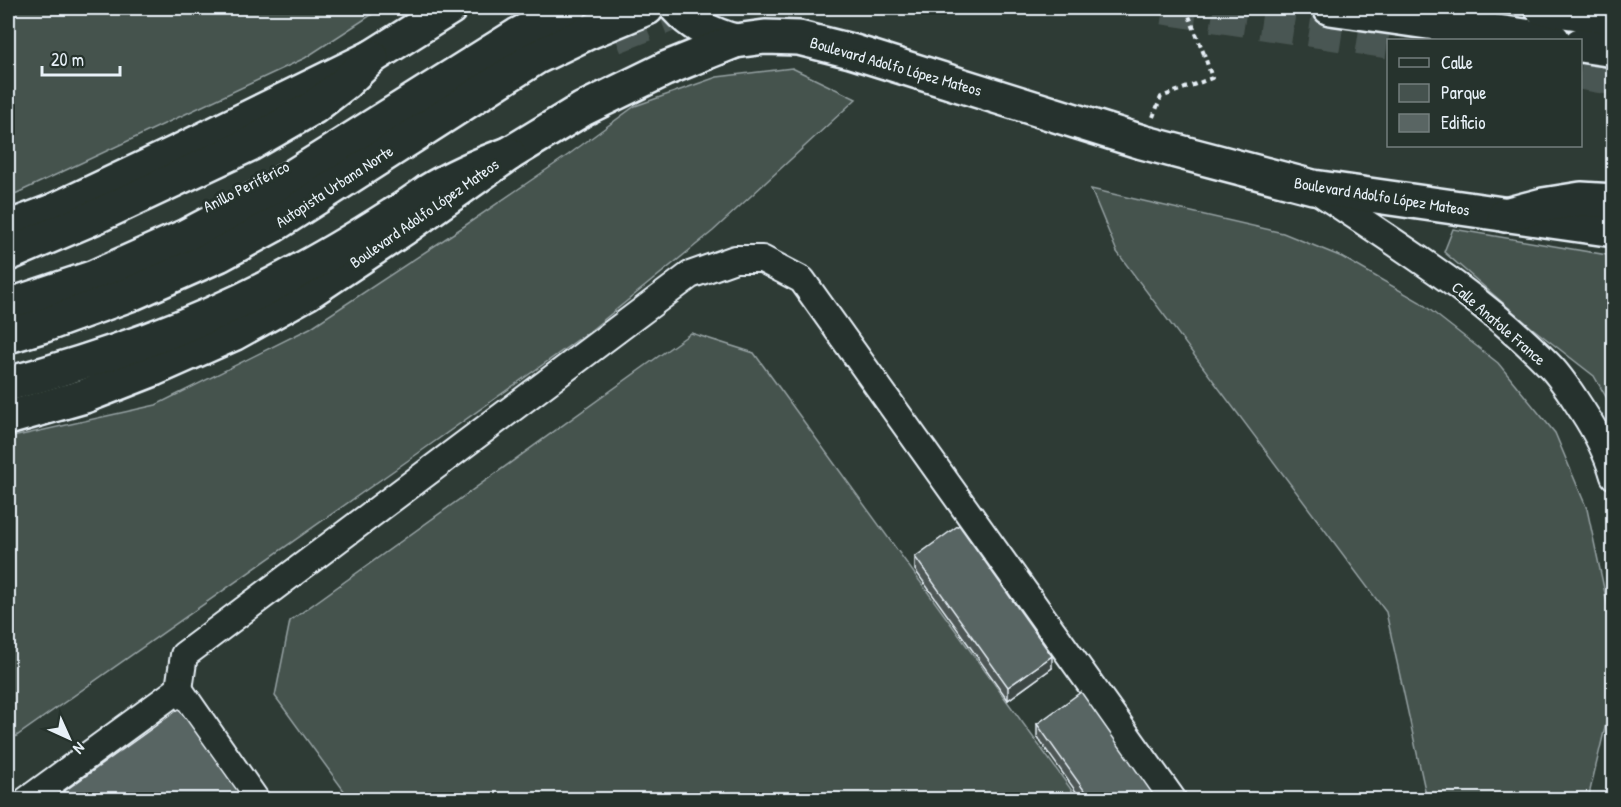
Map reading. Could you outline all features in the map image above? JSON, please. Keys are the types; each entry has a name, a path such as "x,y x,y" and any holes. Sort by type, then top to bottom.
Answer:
{"main road":[{"path":"8,228 53,211 372,57 450,8"},
{"name":"Autopista Urbana Norte","path":"8,306 92,278 186,236 260,197 518,35 570,8"},
{"name":"Autopista Urbana Norte","path":"8,336 133,293 219,255 274,225 535,58 647,8"},
{"path":"676,8 700,28 735,41"},
{"path":"1330,8 1546,39"},
{"path":"1542,8 1614,18"},
{"name":"Boulevard Adolfo López Mateos","path":"8,418 85,396 233,334 307,293 404,229 509,154 583,109 665,69 735,41 765,37 799,38 851,51 1143,141 1313,188 1614,230"},
{"path":"1582,45 1614,50"},
{"name":"Anillo Periférico","path":"8,291 104,257 297,160 467,48"},
{"path":"8,254 97,216 250,144 314,107 345,83 372,57"},
{"path":"8,352 80,329 183,288 234,262 290,229 428,142"},
{"path":"8,384 58,371 117,351 214,312 290,276 463,172 509,154"},
{"path":"1505,215 1543,205 1581,199 1614,201"}],"street":[{"name":"Calle Anatole France","path":"1313,188 1462,289 1492,312 1551,367 1589,420 1614,476"},
{"path":"256,800 179,690 184,655 690,275 735,259 762,259 802,280 1173,800"},
{"path":"27,800 179,690"}],"path":[{"path":"1143,141 1161,97 1212,78 1186,8"}],"green space":[{"path":"8,8 382,8 305,58 17,193 8,195"},
{"path":"792,68 856,99 713,231 590,331 8,742 8,438 156,405 310,328 460,229 635,106 717,77"},
{"path":"1091,189 1283,233 1342,257 1420,302 1498,363 1555,433 1587,509 1608,607 1608,715 1588,799 1427,799 1386,612 1117,252"},
{"path":"1453,229 1613,256 1613,409 1594,376 1531,327 1444,252"},
{"path":"691,333 754,353 1078,799 350,799 275,696 290,621"}],"building":[{"path":"959,525 1052,656 1008,687 915,557"},
{"path":"1081,692 1157,800 1091,800 1037,724"},
{"path":"179,709 244,800 52,800"}],"tunnel":[{"path":"615,37 671,15 697,8"},
{"path":"1164,8 1387,42"},
{"path":"1582,73 1614,79"}]}
